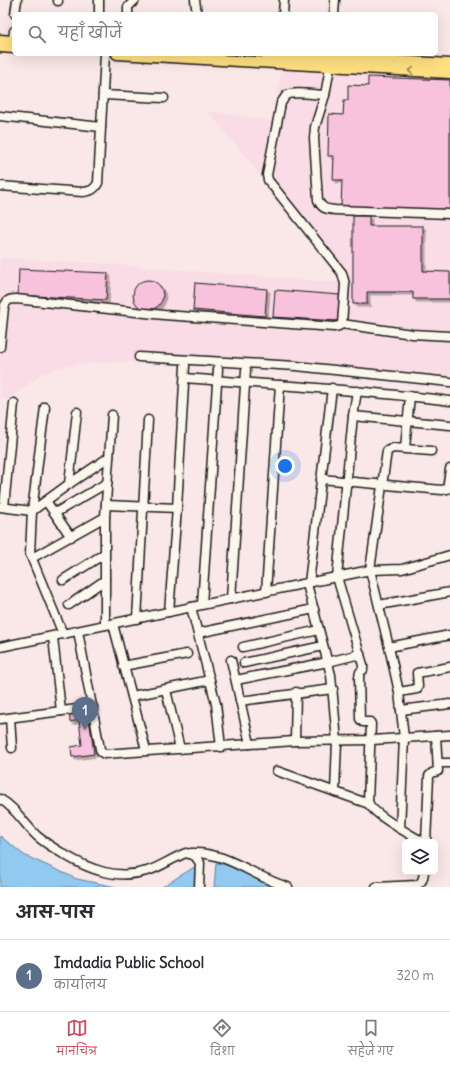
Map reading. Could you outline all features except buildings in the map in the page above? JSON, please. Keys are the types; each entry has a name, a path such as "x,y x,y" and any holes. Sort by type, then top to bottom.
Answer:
{"main road":[{"path":"0,40 12,40"},
{"path":"0,47 12,41"},
{"path":"204,56 450,64"},
{"path":"292,56 332,59 450,73"}],"street":[{"path":"15,12 17,0"},
{"path":"99,0 99,12"},
{"path":"128,12 128,7 134,0"},
{"path":"195,0 197,12"},
{"path":"283,12 284,0"},
{"path":"334,12 335,0"},
{"path":"0,186 83,192 91,191 95,188 98,183 105,56"},
{"path":"332,59 314,138 318,200 321,206 326,209 335,210 450,214"},
{"path":"103,95 164,98"},
{"path":"325,95 287,95 281,103 267,175 268,180 342,273 345,284 342,324"},
{"path":"0,116 101,127"},
{"path":"0,347 4,307 6,302 10,299 214,319 334,327 342,324 406,334 450,336"},
{"path":"139,357 296,366 450,382"},
{"path":"169,612 177,508 185,366"},
{"path":"202,604 218,369"},
{"path":"231,598 246,370"},
{"path":"185,378 280,386 332,388 450,401"},
{"path":"266,592 280,386"},
{"path":"332,388 308,583 328,662 333,689 337,741 335,792"},
{"path":"357,391 353,416 337,577 363,667 359,677 360,719 363,722 370,722 372,740 369,804 371,808 400,829 418,839"},
{"path":"405,448 410,396"},
{"path":"14,402 2,507 32,511 109,457"},
{"path":"44,407 32,511 30,549 32,558 63,634"},
{"path":"69,484 77,412"},
{"path":"112,416 104,554 109,624 124,666 146,750"},
{"path":"353,416 450,425"},
{"path":"137,619 148,420"},
{"path":"400,829 404,738 399,692 370,570 388,451 393,448 405,448 432,451"},
{"path":"321,479 442,490 449,489 450,469"},
{"path":"55,513 108,482"},
{"path":"46,501 71,537"},
{"path":"106,505 177,508"},
{"path":"32,558 105,517"},
{"path":"63,580 104,554"},
{"path":"0,647 370,570 402,569 450,555"},
{"path":"69,605 105,580"},
{"path":"379,606 450,592"},
{"path":"191,607 218,712 221,747"},
{"path":"198,634 314,609"},
{"path":"78,630 101,752 104,754 295,741 372,740 450,736"},
{"path":"243,648 319,630"},
{"path":"389,647 450,635"},
{"path":"53,637 61,711"},
{"path":"244,663 323,646"},
{"path":"124,666 187,654"},
{"path":"236,680 328,662 360,654"},
{"path":"231,660 250,744"},
{"path":"399,692 417,689 417,673 450,667"},
{"path":"132,696 210,680"},
{"path":"240,700 296,692 333,689"},
{"path":"166,690 180,749"},
{"path":"295,741 296,692"},
{"path":"401,710 450,704"},
{"path":"0,720 93,707"},
{"path":"10,718 12,748"},
{"path":"424,839 429,776 432,773 437,772 438,763 436,736"},
{"path":"438,763 450,763"},
{"path":"277,771 369,804"},
{"path":"0,799 10,807 41,839 77,862 101,872 123,875 135,874 163,865 181,855 206,854 222,858 288,887"},
{"path":"190,854 195,856 200,863 199,887"},
{"path":"376,887 417,885 423,880 424,875"}],"shaded area":[{"path":"281,71 450,78 450,377 280,360 183,358 154,361 77,364 61,367 41,374 8,399 0,398 0,258 107,264 343,283 339,272 208,111 273,121"}],"water":[{"path":"0,836 24,855 77,879 116,887 0,887"},
{"path":"216,863 238,869 272,887 214,887"},
{"path":"196,866 195,887 162,887"}],"place":[{"name":"Imdadia Public School","path":"85,730"}]}
